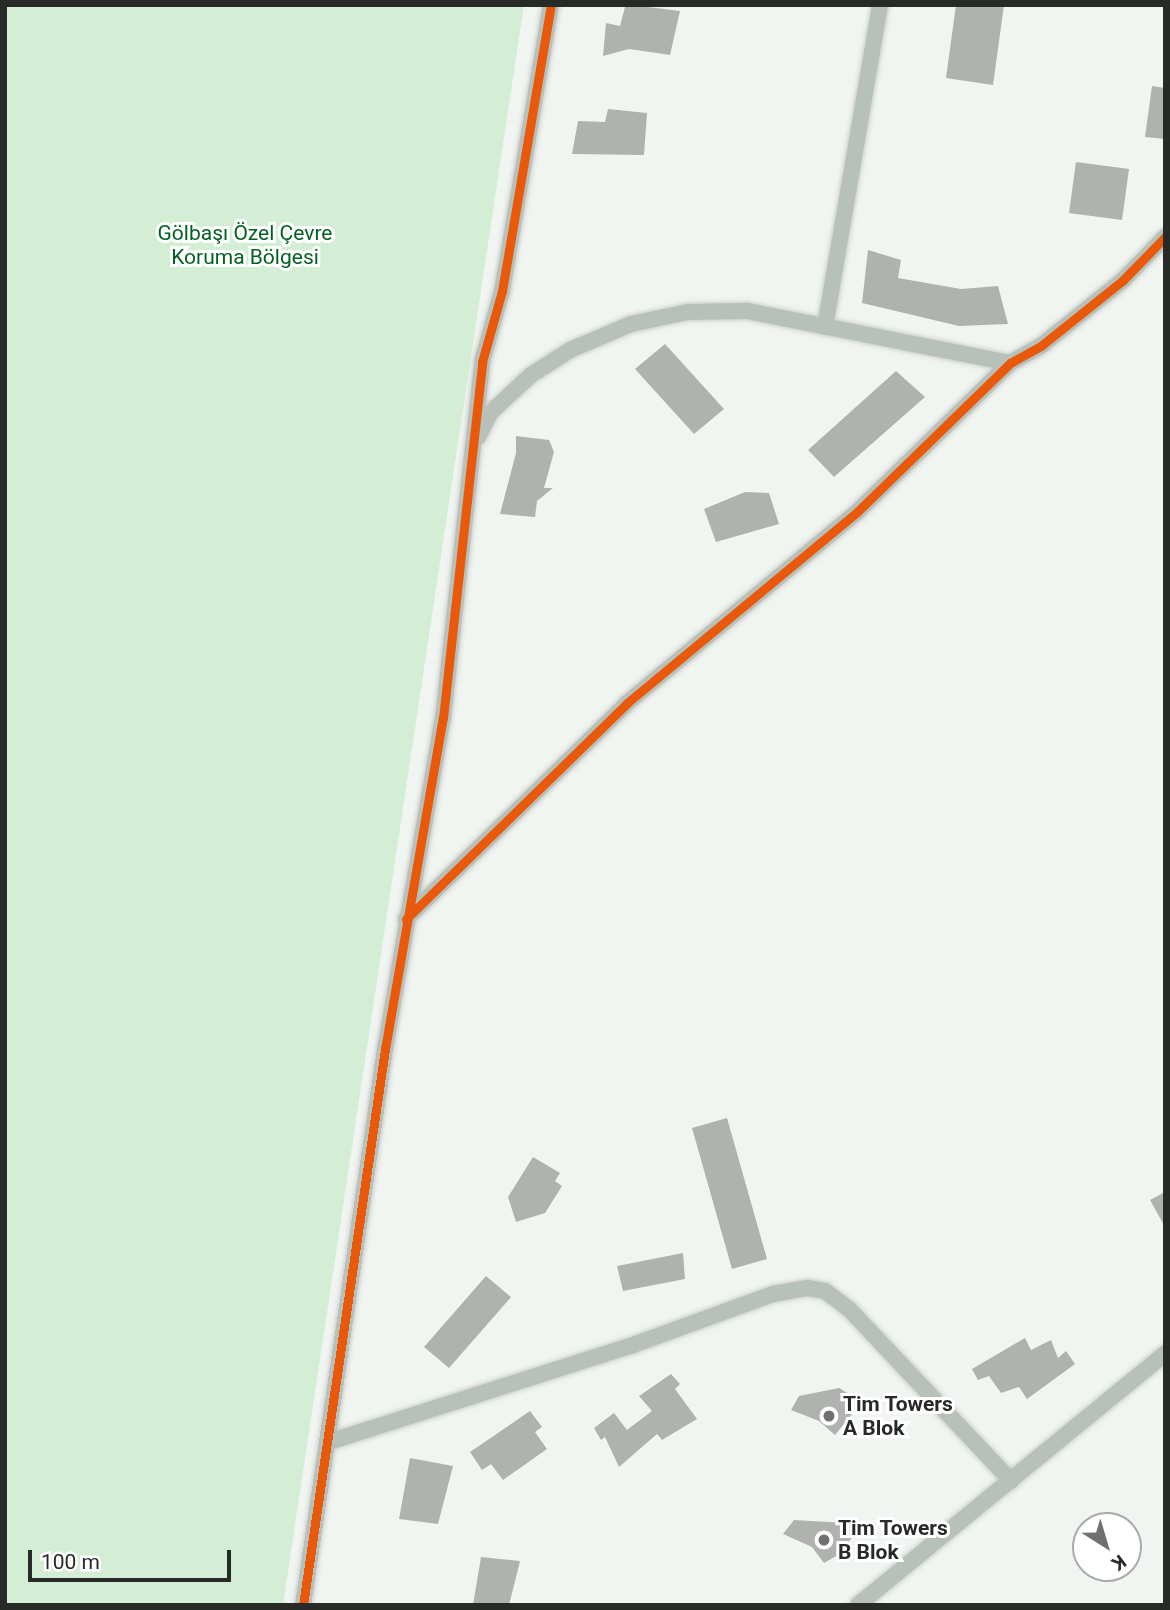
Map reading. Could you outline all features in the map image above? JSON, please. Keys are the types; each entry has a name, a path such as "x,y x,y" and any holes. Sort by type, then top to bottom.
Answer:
{"street":[{"path":"303,1605 405,919 452,656 482,362 502,291 551,5"},
{"path":"825,327 880,5"},
{"path":"405,919 627,703 857,512 1010,363 1042,345 1123,280 1165,237"},
{"path":"472,449 490,413 531,375 570,350 631,324 688,312 747,312 1010,363"},
{"path":"329,1442 633,1345 773,1294 807,1288 825,1291 850,1310 1011,1482"},
{"path":"858,1605 1011,1482 1032,1458 1165,1354"}],"green space":[{"name":"Gölbaşı Özel Çevre Koruma Bölgesi","path":"5,5 524,5 283,1605 5,1605"}],"building":[{"path":"632,5 680,11 670,55 629,49 603,56 606,23 620,26 625,7"},
{"path":"956,5 1004,5 993,85 946,78"},
{"path":"1152,86 1165,88 1165,139 1145,137"},
{"path":"608,109 647,113 644,155 572,154 578,121 605,122"},
{"path":"1076,162 1129,169 1122,220 1069,213"},
{"path":"868,250 901,260 898,278 961,289 998,286 1008,324 959,326 862,303"},
{"path":"665,344 724,409 694,434 635,369"},
{"path":"896,371 925,397 834,477 808,450"},
{"path":"516,436 549,440 554,452 544,488 553,488 537,501 535,517 500,514 516,453"},
{"path":"745,492 769,493 779,524 716,542 704,509"},
{"path":"727,1118 767,1259 732,1269 692,1128"},
{"path":"533,1157 560,1173 555,1181 562,1186 545,1213 516,1222 508,1197"},
{"path":"1165,1192 1165,1227 1150,1200"},
{"path":"683,1253 685,1279 623,1291 617,1266"},
{"path":"486,1276 511,1297 449,1368 424,1347"},
{"path":"1025,1338 1031,1350 1051,1340 1058,1358 1066,1351 1075,1364 1027,1399 1019,1387 1001,1393 989,1376 978,1380 972,1369"},
{"path":"671,1374 680,1384 675,1389 697,1419 662,1440 657,1434 619,1467 605,1437 601,1440 594,1428 614,1413 627,1430 652,1411 639,1396"},
{"name":"Tim Towers A Blok","path":"839,1388 862,1402 835,1435 819,1421 791,1410 799,1396"},
{"path":"530,1411 542,1427 535,1432 547,1449 503,1480 491,1464 482,1470 470,1452"},
{"path":"410,1458 453,1466 438,1524 399,1519"},
{"name":"Tim Towers B Blok","path":"794,1520 846,1523 859,1529 838,1555 824,1563 812,1547 783,1534"},
{"path":"481,1557 520,1561 509,1605 473,1605"}],"cycle path":[{"path":"303,1605 385,1049 443,718 482,362 502,291 551,5"},
{"path":"406,919 627,703 857,512 1010,363 1042,345 1123,280 1165,237"}],"place":[{"name":"Tim Towers A Blok","path":"829,1416"},
{"name":"Tim Towers B Blok","path":"824,1540"}]}
